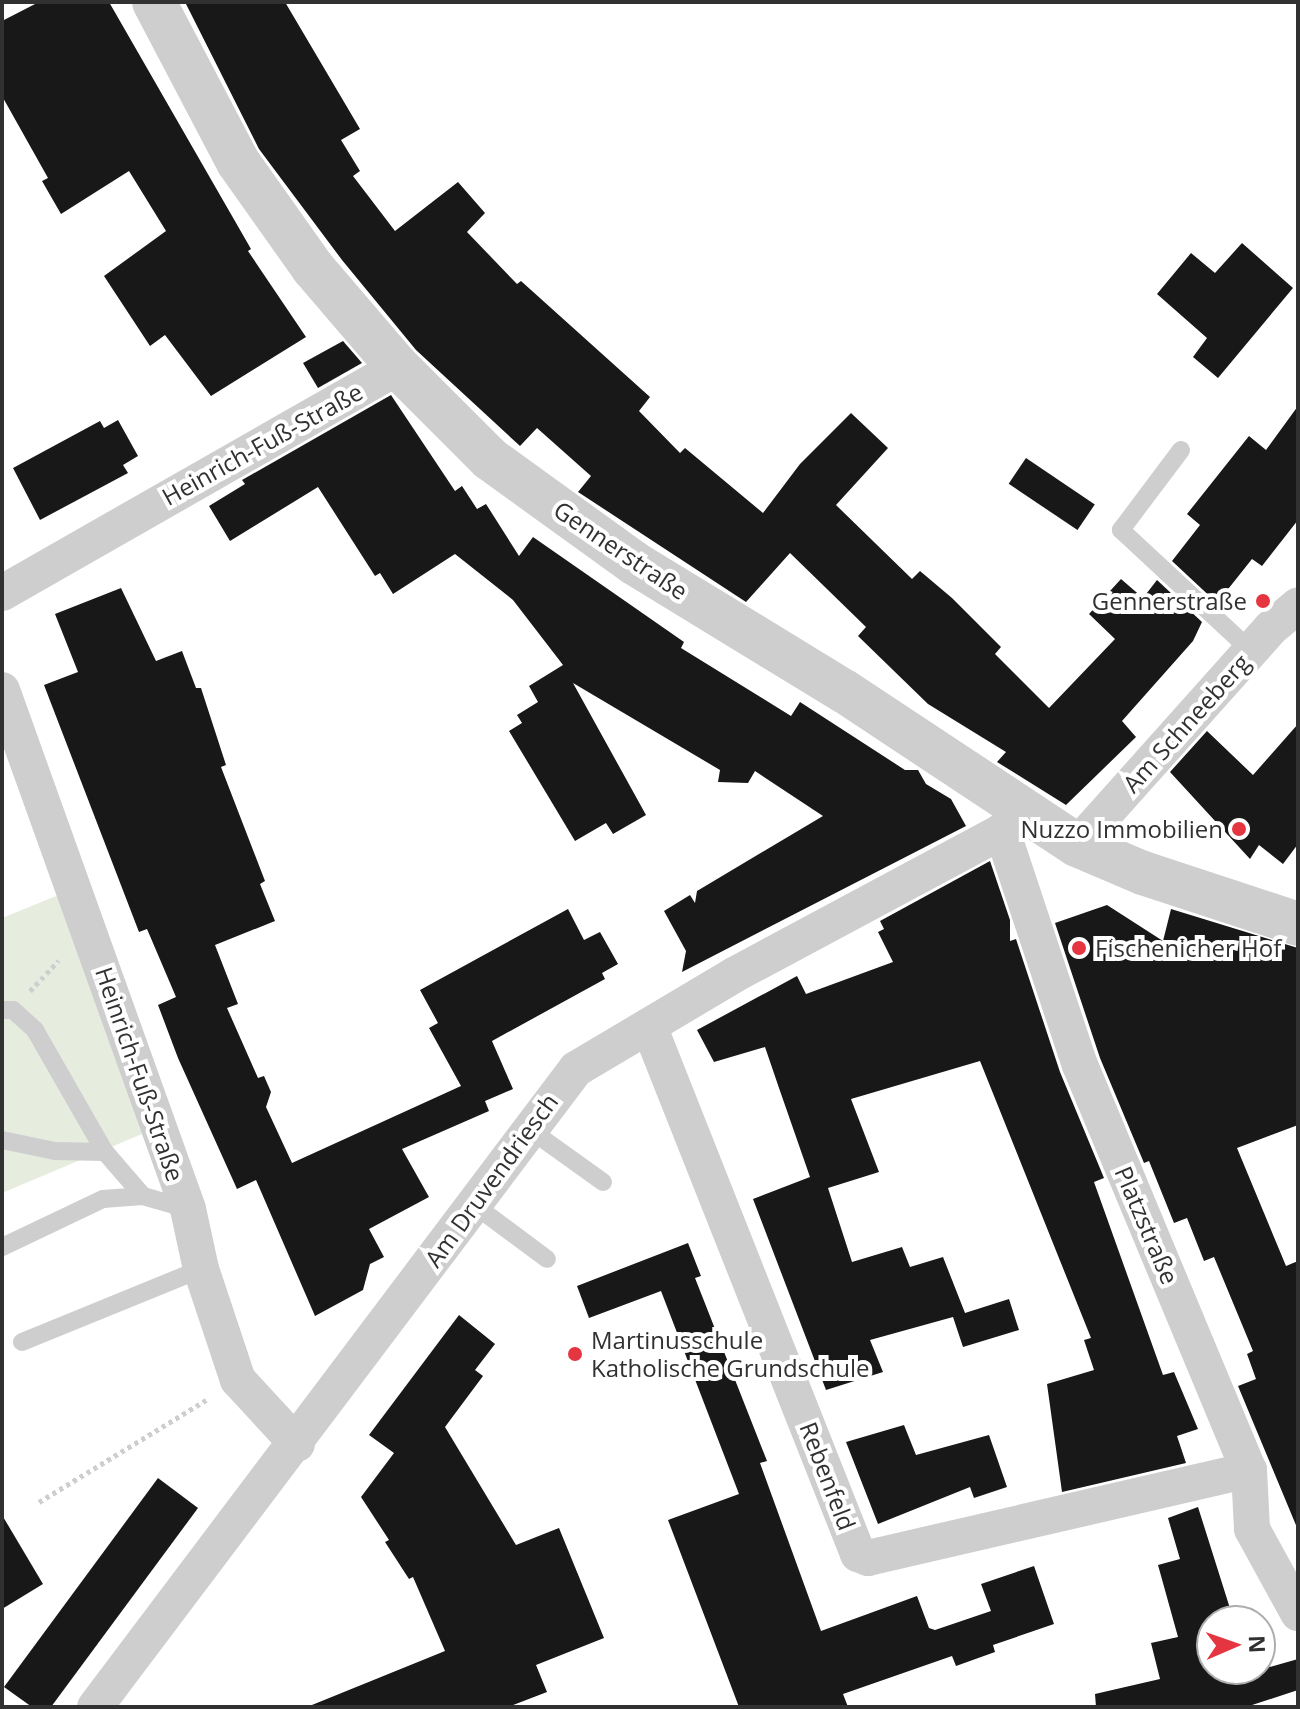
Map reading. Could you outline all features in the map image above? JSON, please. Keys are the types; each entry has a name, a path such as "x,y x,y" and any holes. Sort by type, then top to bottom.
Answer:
{"street":[{"name":"Gennerstraße","path":"154,2 238,162 313,268 398,367 490,459 634,563 844,691 1014,822 1155,877 1298,924"},
{"name":"Heinrich-Fuß-Straße","path":"2,593 398,367"},
{"name":"Am Schneeberg","path":"1077,845 1251,651 1298,605"},
{"name":"Heinrich-Fuß-Straße","path":"2,690 188,1209 201,1269 238,1380 297,1444"},
{"name":"Am Druvendriesch","path":"95,1707 297,1444 576,1069 1014,822"},
{"name":"Platzstraße","path":"1014,822 1080,1065 1249,1470 1252,1529 1298,1613"},
{"name":"Rebenfeld","path":"649,1026 858,1554 868,1558 1249,1470"}],"lane":[{"path":"1181,450 1121,530 1251,651"},
{"path":"8,1010 35,1030 105,1152 143,1196"},
{"path":"529,1129 603,1182"},
{"path":"2,1140 55,1151 105,1152"},
{"path":"2,1247 103,1199 143,1196 188,1209"},
{"path":"473,1204 547,1259"},
{"path":"22,1342 201,1269"}],"path":[{"path":"8,1010 89,928"},
{"path":"39,1502 238,1380"}],"shaded area":[{"path":"61,894 142,1134 2,1193 2,918"}],"building":[{"path":"39,2 109,2 251,249 248,251 306,337 211,396 165,335 150,346 104,276 166,231 129,171 61,214 42,181 48,178 2,96 2,21"},
{"path":"185,2 285,2 360,129 341,140 360,171 353,176 395,231 458,182 485,213 467,232 517,284 521,281 650,397 639,411 680,453 685,448 763,513 800,464 851,413 888,448 836,505 912,579 920,571 952,598 1001,647 995,654 1049,708 1115,639 1089,614 1121,579 1143,598 1157,580 1202,622 1193,641 1122,721 1136,737 1066,805 997,762 1006,752 928,704 858,636 866,627 790,553 746,602 578,492 591,476 537,428 520,446 416,350 342,260 259,149"},
{"path":"1242,243 1293,288 1218,378 1193,357 1207,338 1157,294 1191,253 1215,273"},
{"path":"343,341 362,363 318,388 303,363"},
{"path":"391,395 455,491 462,486 477,509 486,504 519,556 533,537 684,642 681,648 791,716 800,702 905,770 918,770 926,784 951,799 966,826 682,972 686,951 664,911 690,895 695,903 697,891 823,816 755,771 748,783 718,782 720,770 573,683 646,815 613,834 606,823 575,841 509,731 522,723 517,715 538,702 529,686 563,665 513,600 455,554 393,594 380,573 375,576 318,487 230,541 209,506 245,484 242,480"},
{"path":"1298,406 1298,520 1262,566 1252,559 1217,603 1172,561 1200,525 1187,514 1249,436 1266,450"},
{"path":"118,420 138,456 123,465 128,473 40,520 13,468 100,421 104,428"},
{"path":"1026,458 1095,504 1077,530 1009,484"},
{"path":"121,588 156,661 182,651 196,688 201,688 226,765 221,767 265,881 260,884 275,921 215,945 238,1004 227,1008 258,1078 264,1076 271,1092 266,1107 292,1163 461,1086 429,1028 438,1023 420,990 568,909 584,940 600,932 618,964 602,973 605,979 492,1041 513,1089 485,1101 489,1111 402,1149 429,1197 369,1229 384,1257 370,1264 363,1290 315,1316 256,1180 237,1189 178,1058 158,1005 176,997 147,929 139,932 44,685 78,672 55,614"},
{"path":"1298,724 1298,844 1283,864 1259,845 1250,859 1170,772 1207,731 1253,775"},
{"path":"990,861 1010,920 1010,941 1016,939 1060,1072 1104,1178 1094,1182 1163,1375 1174,1372 1198,1429 1177,1436 1186,1463 1062,1492 1047,1384 1094,1370 1084,1340 1091,1338 980,1061 851,1099 879,1172 828,1188 852,1262 902,1247 910,1267 943,1257 965,1313 1009,1299 1019,1330 963,1347 953,1317 870,1340 883,1372 826,1390 753,1199 810,1177 765,1047 714,1062 697,1030 797,976 806,994 893,962 878,932 884,929 880,921"},
{"path":"1107,905 1163,941 1171,909 1298,948 1298,1125 1237,1148 1286,1266 1298,1261 1298,1530 1238,1386 1256,1379 1247,1354 1253,1351 1214,1257 1204,1261 1187,1218 1174,1223 1149,1161 1144,1163 1100,1058 1055,923"},
{"path":"688,1243 701,1276 695,1278 767,1461 760,1463 821,1631 917,1596 929,1628 935,1630 991,1611 981,1584 1034,1566 1054,1624 993,1645 995,1652 956,1666 952,1656 843,1694 848,1707 739,1707 668,1520 739,1494 661,1291 589,1318 577,1286"},
{"path":"459,1315 495,1344 475,1370 483,1376 445,1427 516,1545 559,1528 604,1638 536,1665 547,1692 508,1707 307,1707 445,1651 413,1577 409,1579 385,1542 389,1540 361,1497 394,1453 369,1435"},
{"path":"904,1425 916,1455 989,1435 1007,1487 974,1498 970,1487 878,1524 846,1442"},
{"path":"158,1478 198,1508 51,1707 32,1707 4,1687"},
{"path":"1198,1507 1229,1605 1196,1605 1196,1685 1276,1685 1276,1665 1298,1659 1298,1690 1246,1707 1096,1707 1095,1694 1160,1679 1151,1643 1178,1637 1158,1565 1180,1559 1168,1518"},
{"path":"2,1515 43,1584 2,1609"}],"place":[{"name":"Gennerstraße","path":"1263,601"},
{"name":"Nuzzo Immobilien","path":"1239,829"},
{"name":"Fischenicher Hof","path":"1079,948"},
{"name":"Martinusschule Katholische Grundschule","path":"575,1354"}]}
